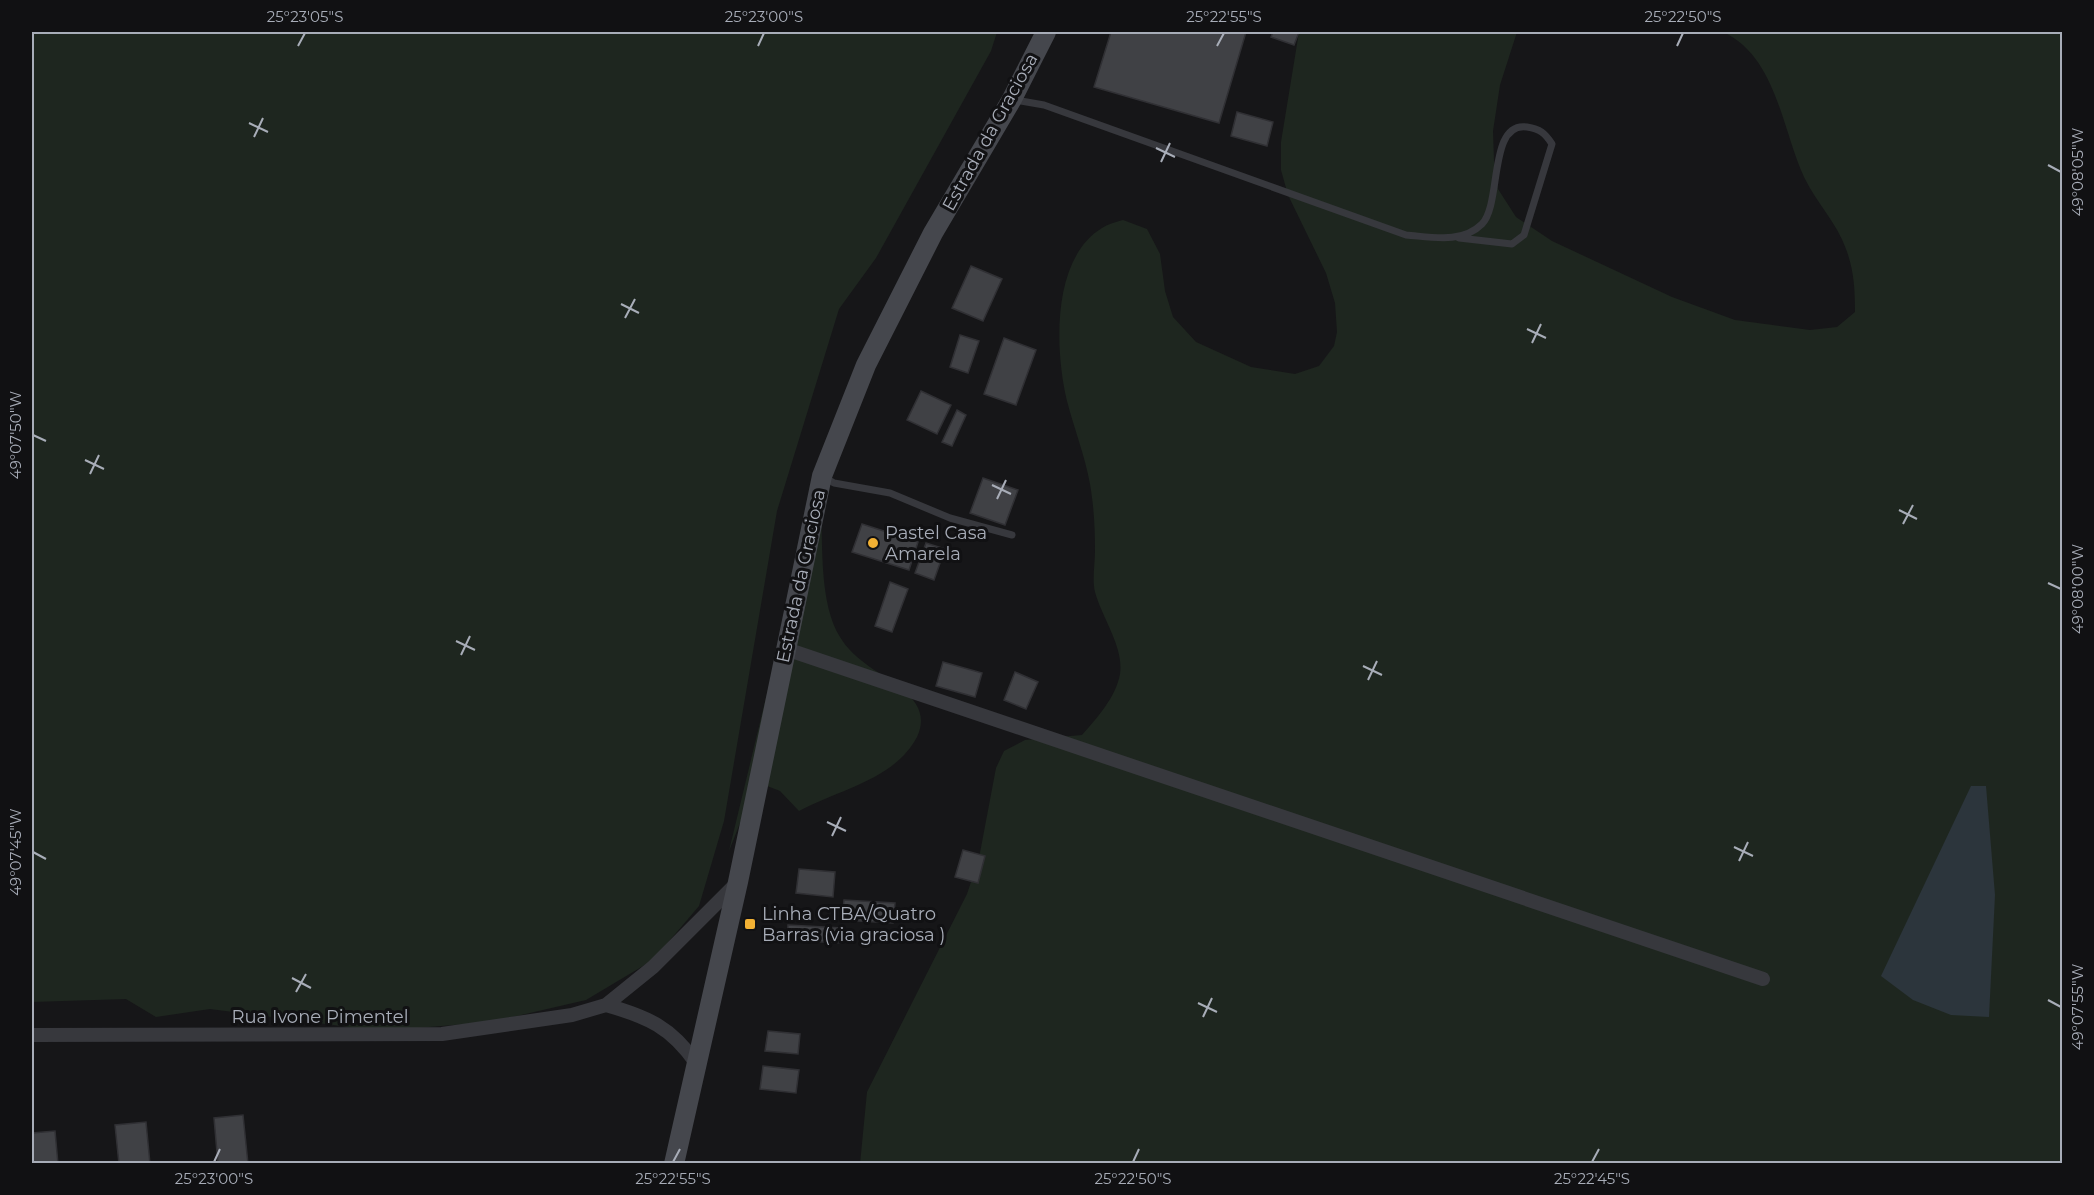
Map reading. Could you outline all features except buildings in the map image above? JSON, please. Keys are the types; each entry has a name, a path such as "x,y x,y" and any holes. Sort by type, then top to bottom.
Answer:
{"main road":[{"name":"Estrada da Graciosa","path":"674,1164 738,882 822,476 866,365 933,233 1012,99 1046,32"}],"street":[{"path":"786,649 1763,979"},
{"name":"Rua Ivone Pimentel","path":"32,1035 442,1034 572,1015 606,1005 653,967 738,882"},
{"path":"606,1005 660,1025 672,1034 696,1063"}],"lane":[{"path":"1012,99 1044,105 1406,235 1512,244 1524,235 1552,144 1544,132 1524,126 1510,131 1501,143 1492,203 1483,224 1459,238"},
{"path":"822,476 834,483 890,493 950,518 1012,535"}],"shaded area":[{"path":"32,32 997,32 991,51 876,258 839,309 777,511 724,821 699,906 653,960 586,1000 491,1022 380,1031 210,1009 156,1017 126,999 32,1002"},
{"path":"1299,32 1517,32 1500,85 1493,131 1498,189 1516,217 1552,241 1672,297 1735,320 1810,330 1837,327 1855,312 1854,280 1849,257 1837,230 1804,177 1766,76 1755,58 1741,43 1723,32 2062,32 2062,1163 860,1164 867,1092 967,894 979,858 996,768 1004,751 1025,740 1082,735 1100,714 1118,683 1119,653 1095,592 1095,534 1091,493 1067,401 1060,357 1061,307 1065,283 1073,261 1085,242 1102,228 1123,220 1147,229 1160,254 1165,291 1173,317 1196,342 1251,367 1295,374 1319,366 1334,346 1337,332 1335,303 1326,273 1288,195 1281,170 1281,142"},
{"path":"821,506 823,573 828,608 833,623 840,637 853,653 913,700 921,717 920,730 907,752 895,764 865,782 799,811 780,791 762,784 753,790 729,851 781,635"},
{"path":"1971,786 1986,786 1995,895 1989,1017 1951,1015 1913,1000 1881,976"}],"place":[{"name":"Pastel Casa Amarela","path":"873,543"},
{"name":"Linha CTBA/Quatro Barras (via graciosa )","path":"750,924"}]}
